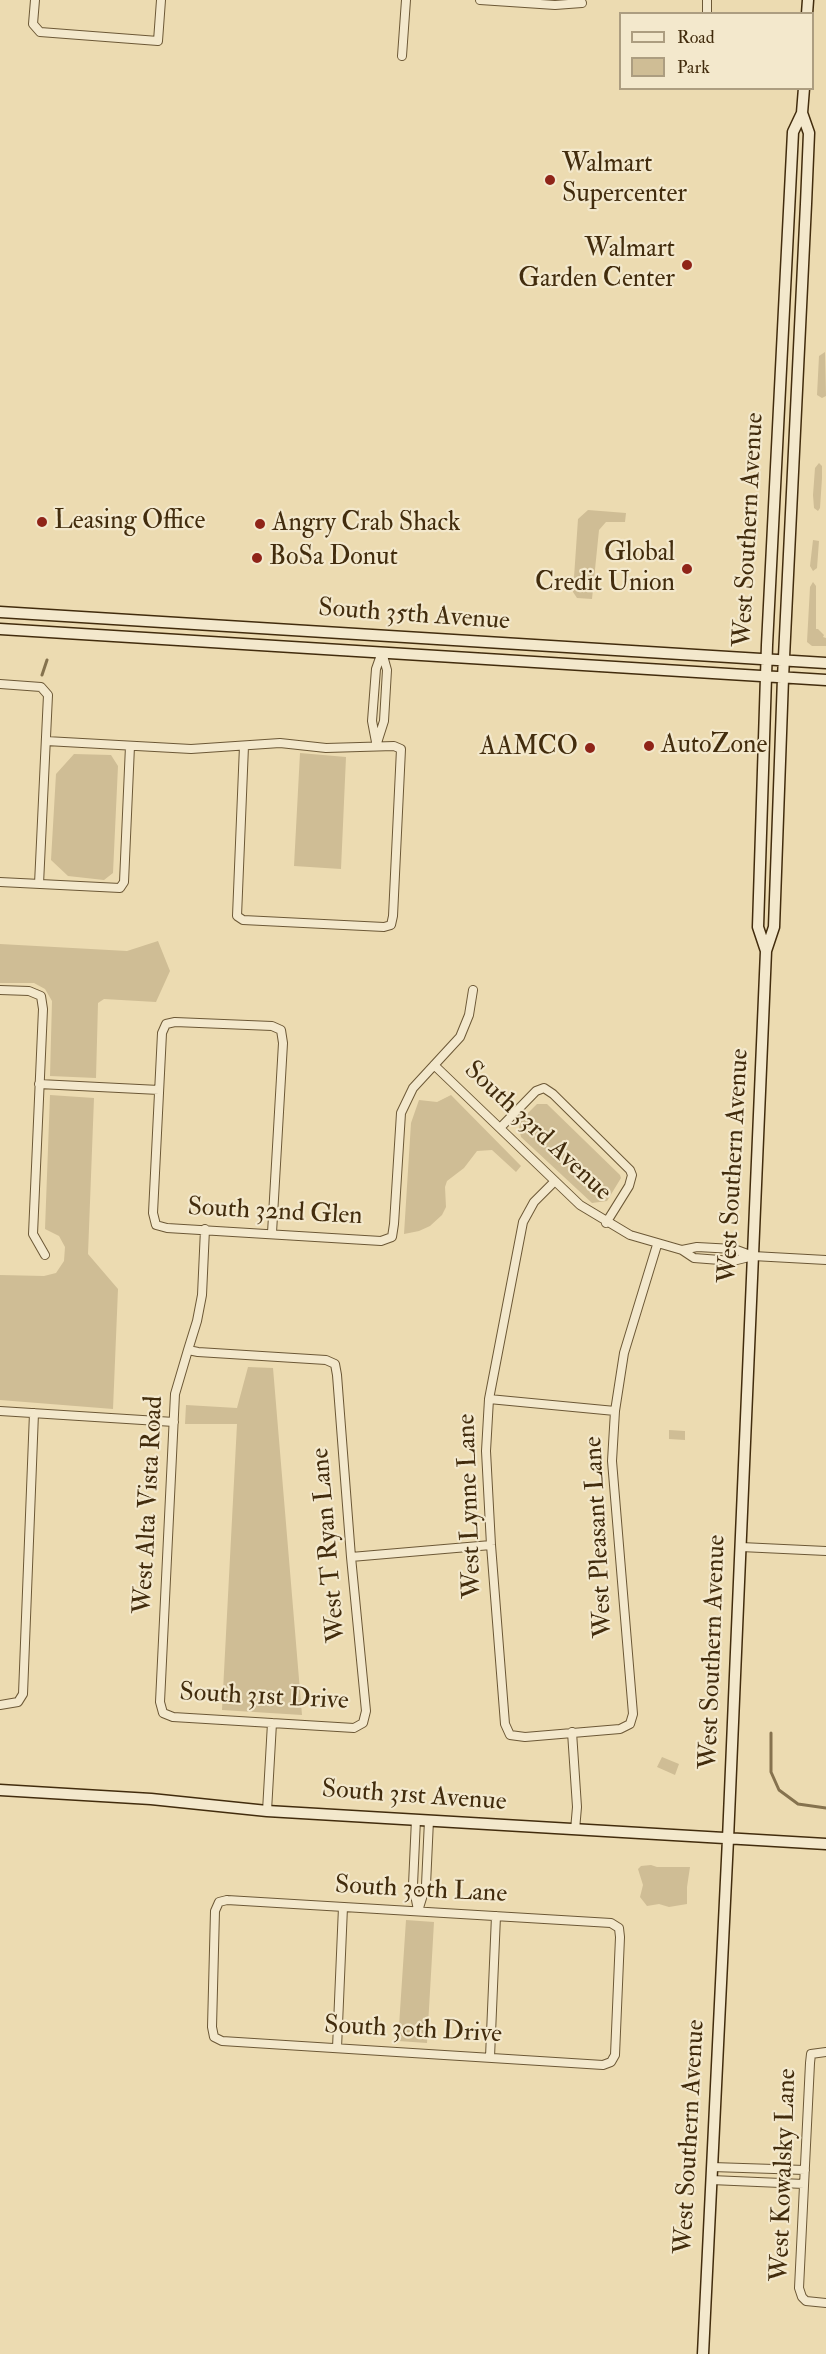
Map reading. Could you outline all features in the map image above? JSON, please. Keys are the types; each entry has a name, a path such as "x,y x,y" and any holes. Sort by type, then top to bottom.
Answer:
{"main road":[{"name":"West Southern Avenue","path":"766,951 758,927 766,677 793,132 802,113 804,90"},
{"name":"West Southern Avenue","path":"703,2354 728,1839 766,951 774,927 783,678 807,192 808,133 802,113"},
{"name":"South 35th Avenue","path":"0,612 826,663"},
{"name":"South 35th Avenue","path":"0,629 826,680"},
{"path":"486,660 487,643"},
{"name":"South 31st Avenue","path":"0,1791 151,1799 267,1811 826,1844"}],"street":[{"path":"35,0 33,20 35,28 47,33 158,41 161,0"},
{"path":"402,56 406,0"},
{"path":"480,0 555,5 582,3"},
{"path":"707,0 707,12"},
{"path":"376,746 372,721 376,669 382,652"},
{"path":"376,746 384,721 386,694 387,670 382,652"},
{"path":"0,684 40,687 47,692 39,884"},
{"path":"375,693 386,694"},
{"path":"46,741 191,749 280,743 326,747 394,746 401,749 391,925 384,927 243,920 237,916 244,746"},
{"path":"0,882 120,888 123,882 130,746"},
{"path":"0,990 29,991 41,996 33,1234 45,1255"},
{"path":"434,1065 460,1037 469,1015 473,990"},
{"path":"39,1084 159,1090 162,1033 166,1024 175,1022 272,1026 281,1030 283,1043 272,1233"},
{"name":"South 33rd Avenue","path":"434,1065 580,1205 606,1223 630,1236 682,1250 694,1257 733,1261 753,1256"},
{"name":"South 32nd Glen","path":"159,1090 153,1213 156,1225 168,1228 381,1241 392,1236 401,1113 413,1088 434,1065"},
{"path":"500,1128 536,1091 544,1088 553,1094 627,1166 632,1175 629,1186 606,1223"},
{"name":"West Lynne Lane","path":"555,1181 534,1202 523,1222 493,1369 486,1451 505,1724 510,1735 525,1737 572,1732"},
{"name":"West Alta Vista Road","path":"163,1713 160,1702 175,1394 202,1295 205,1229"},
{"name":"West Pleasant Lane","path":"572,1732 620,1729 630,1724 633,1714 612,1461 615,1411 624,1353 657,1245"},
{"name":"South 33rd Avenue","path":"682,1250 698,1247 734,1249 753,1256 826,1260"},
{"name":"West T Ryan Lane","path":"188,1350 326,1360 335,1364 366,1711 363,1723"},
{"path":"489,1399 615,1411"},
{"path":"0,1411 174,1422"},
{"path":"0,1705 18,1702 23,1694 34,1413"},
{"path":"351,1557 491,1545"},
{"path":"741,1547 826,1551"},
{"name":"South 31st Drive","path":"163,1713 173,1717 354,1728 363,1723"},
{"path":"267,1811 272,1723"},
{"path":"572,1732 577,1807 575,1830"},
{"path":"416,1819 413,1885 418,1911"},
{"path":"418,1911 426,1885 429,1820"},
{"path":"414,1868 427,1868"},
{"name":"South 30th Lane","path":"214,2037 212,2027 215,1911 219,1902 227,1900 611,1923 619,1928 620,1937 615,2055 610,2062"},
{"path":"336,2048 343,1907"},
{"path":"490,2057 496,1916"},
{"name":"South 30th Drive","path":"214,2037 222,2041 603,2065 610,2062"},
{"name":"West Kowalsky Lane","path":"826,2052 811,2054 799,2288 802,2297 812,2303 826,2303"},
{"path":"712,2167 805,2170"},
{"path":"711,2180 804,2184"}],"green space":[{"path":"825,352 826,396 822,398 817,395 819,356"},
{"path":"819,463 822,466 822,478 818,511 814,508 813,495 815,468"},
{"path":"588,510 626,513 625,522 606,522 599,530 592,599 577,598 573,592 578,519"},
{"path":"813,540 819,541 817,568 813,571 810,566"},
{"path":"813,582 816,586 816,629 826,638 826,646 812,646 807,642 810,587"},
{"path":"300,753 346,757 341,869 294,866"},
{"path":"74,754 111,755 118,766 113,873 104,880 68,876 51,860 56,774"},
{"path":"158,941 170,971 156,1002 104,999 98,1003 96,1078 50,1076 52,1001 45,989 34,983 0,983 0,944 127,951"},
{"path":"50,1095 94,1098 88,1254 118,1289 113,1409 0,1400 0,1275 44,1276 56,1273 64,1261 65,1247 59,1236 45,1229"},
{"path":"451,1095 521,1166 516,1172 492,1150 477,1151 464,1168 447,1181 446,1207 442,1215 430,1226 404,1234 411,1123 419,1100 437,1102"},
{"path":"537,1104 547,1104 620,1175 621,1178 607,1201 592,1203 521,1137 519,1128 521,1120"},
{"path":"248,1367 273,1368 302,1715 222,1710 237,1424 185,1424 186,1405 237,1408"},
{"path":"669,1430 685,1431 685,1440 669,1439"},
{"path":"662,1757 679,1764 675,1775 657,1767"},
{"path":"641,1866 690,1867 687,1904 669,1907 659,1904 647,1906 640,1897 643,1885 638,1869"},
{"path":"406,1920 434,1922 427,2043 398,2041"}],"waterway":[{"path":"42,675 47,660"},
{"path":"771,1733 771,1772 779,1790 798,1804 826,1808"}],"place":[{"name":"Walmart Supercenter","path":"550,180"},
{"name":"Walmart Garden Center","path":"687,265"},
{"name":"Leasing Office","path":"42,522"},
{"name":"Angry Crab Shack","path":"260,524"},
{"name":"BoSa Donut","path":"257,558"},
{"name":"Global Credit Union","path":"687,569"},
{"name":"AutoZone","path":"649,746"},
{"name":"AAMCO","path":"590,748"}]}
